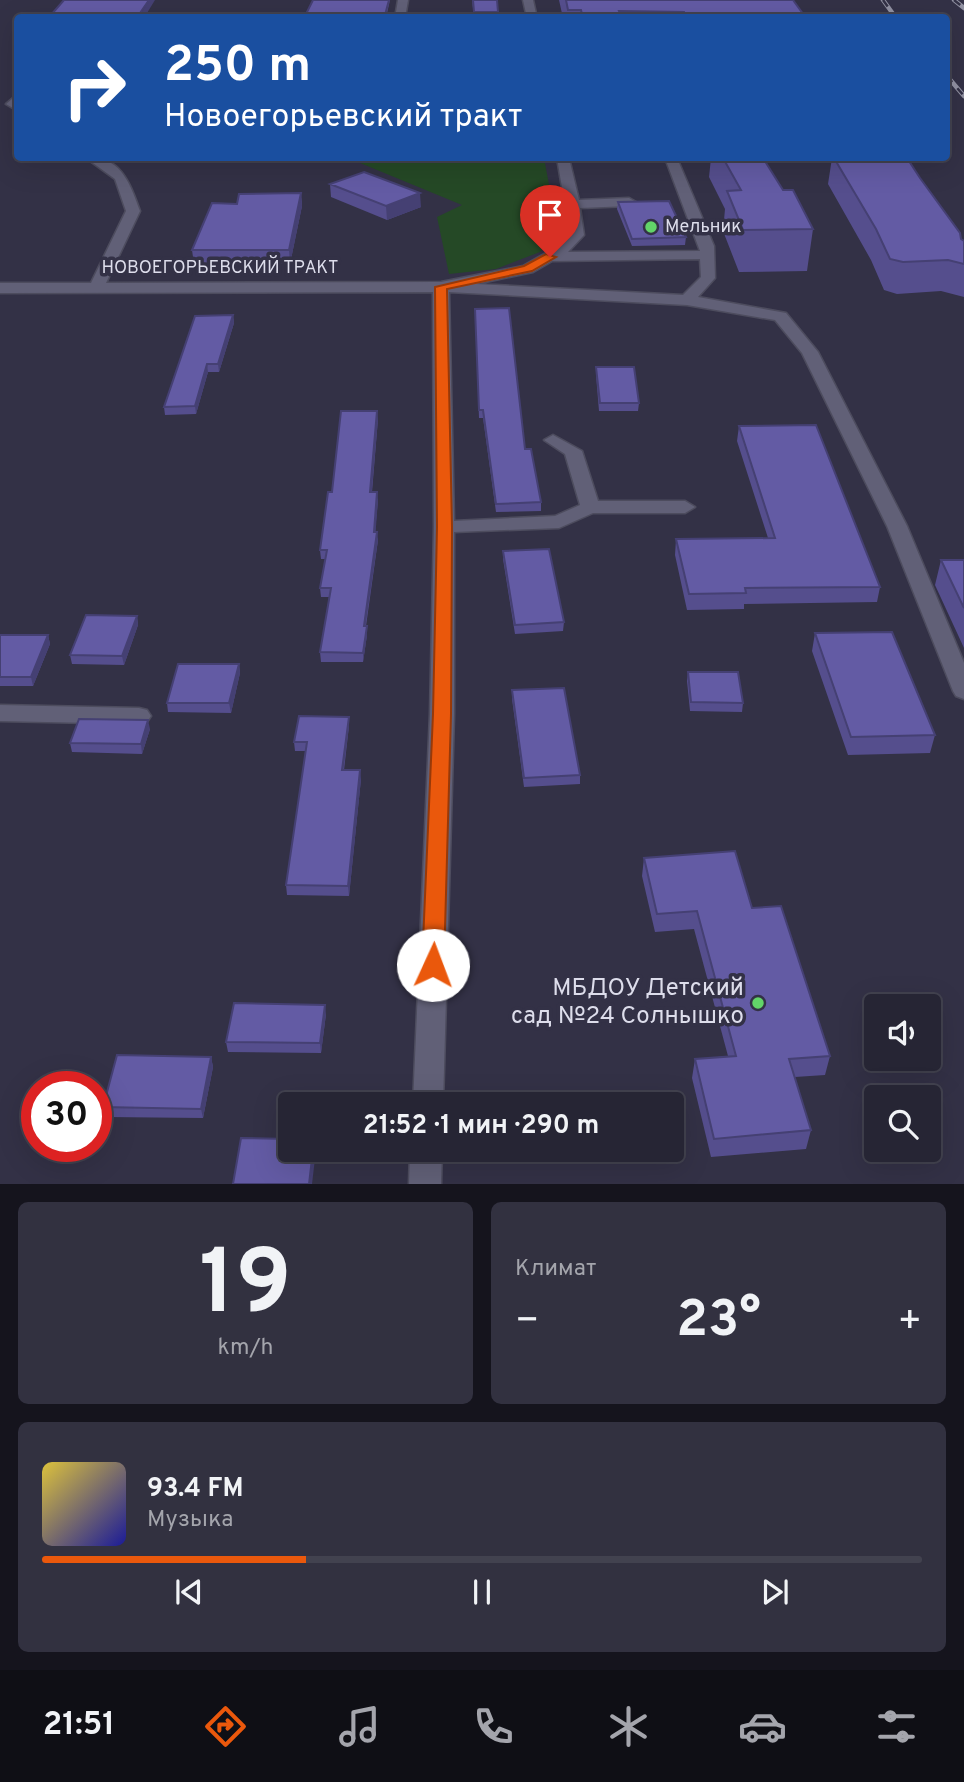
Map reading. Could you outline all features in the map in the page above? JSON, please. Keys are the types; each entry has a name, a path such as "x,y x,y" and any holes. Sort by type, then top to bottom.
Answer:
{"street":[{"path":"96,288 133,211 121,177 97,161"},
{"path":"564,161 573,204 629,202"},
{"path":"672,161 707,246 708,278 687,300"},
{"name":"НОВОЕГОРЬЕВСКИЙ ТРАКТ","path":"441,287 528,269 567,247 577,235 573,204"},
{"path":"550,257 707,255"},
{"path":"428,1092 441,728 444,527 441,287"},
{"name":"НОВОЕГОРЬЕВСКИЙ ТРАКТ","path":"0,288 441,287 687,300 780,316 810,352 897,526 964,691"},
{"path":"553,440 573,451 590,507"},
{"path":"444,527 559,522 590,507 685,507"},
{"path":"0,713 139,716"},
{"path":"425,1184 426,1162"}],"green space":[{"path":"355,161 545,161 558,232 540,252 496,269 449,274 437,217 462,205"}],"building":[{"path":"64,0 149,0 139,14 52,14"},
{"path":"313,0 389,0 385,14 306,14"},
{"path":"473,0 497,0 498,12 474,12"},
{"path":"566,0 793,0 803,14 619,11 620,14 582,14 581,10 568,10"},
{"path":"725,161 765,161 783,190 793,190 813,229 743,230 727,191 741,190"},
{"path":"836,161 909,161 960,233 964,241 964,264 948,260 903,262 890,259 876,229"},
{"path":"364,172 420,193 386,206 330,184"},
{"path":"301,193 289,250 192,250 212,203 237,204 239,194"},
{"name":"Мельник","path":"669,201 686,237 632,239 618,202"},
{"path":"509,308 525,449 531,449 541,502 496,504 483,410 479,410 475,309"},
{"path":"233,315 218,364 207,364 195,406 164,407 195,316"},
{"path":"596,367 634,367 639,403 600,403"},
{"path":"341,411 377,411 370,492 377,492 374,532 377,532 364,626 367,626 363,653 320,652 331,588 320,588 327,550 320,550 328,492 332,492"},
{"path":"816,425 880,587 745,588 746,593 689,594 676,539 775,538 739,426"},
{"path":"549,549 564,622 515,625 503,551"},
{"path":"941,560 964,560 964,608"},
{"path":"86,615 137,616 122,656 70,655"},
{"path":"892,632 935,735 851,737 815,633"},
{"path":"0,635 48,635 31,677 0,677"},
{"path":"178,664 239,664 229,703 167,703"},
{"path":"688,672 738,672 743,703 691,702"},
{"path":"564,688 580,775 524,778 512,690"},
{"path":"299,716 349,717 342,770 360,770 348,886 286,885 307,742 294,742"},
{"path":"79,719 148,720 141,744 70,743"},
{"name":"МБДОУ Детский сад №24 Солнышко","path":"735,851 752,908 781,906 830,1056 789,1059 811,1130 714,1139 695,1059 736,1056 697,911 657,914 644,858"},
{"path":"234,1003 325,1005 320,1043 226,1042"},
{"path":"117,1055 211,1057 201,1109 112,1107 112,1074"},
{"path":"241,1138 278,1139 278,1162 312,1162 309,1184 233,1184"}],"railway":[{"path":"883,0 893,14"},
{"path":"954,0 964,8"},
{"path":"950,80 964,96"}],"place":[{"name":"Мельник","path":"651,227"},
{"name":"МБДОУ Детский сад №24 Солнышко","path":"758,1003"}],"route":[{"path":"433,965 442,714 444,527 441,287 528,269 550,257"}]}
